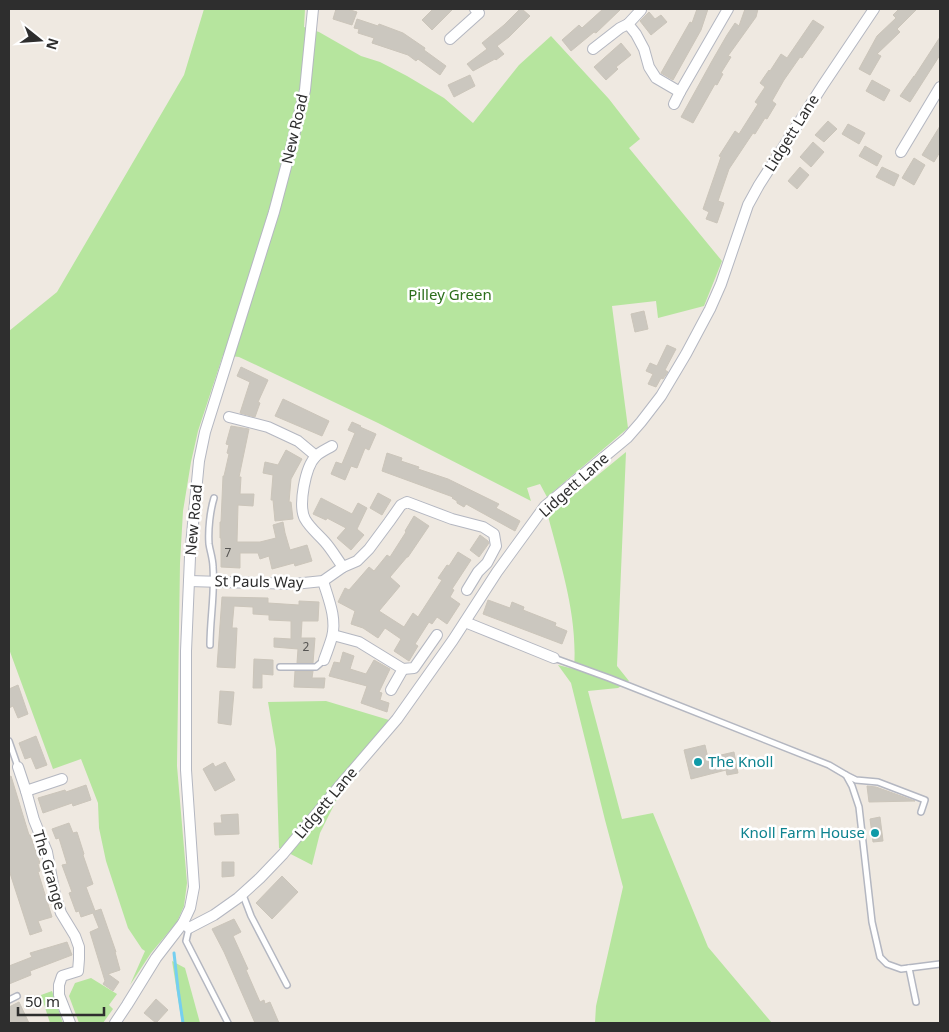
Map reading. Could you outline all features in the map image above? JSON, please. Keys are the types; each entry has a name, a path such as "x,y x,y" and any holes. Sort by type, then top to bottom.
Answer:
{"street":[{"name":"New Road","path":"115,1023 156,958 186,926 190,908 194,887 186,770 186,650 189,581 199,461 205,432 274,212 291,148 305,90 313,9"},
{"path":"674,104 728,9"},
{"name":"Lidgett Lane","path":"186,926 214,915 242,894 283,854 397,719 465,622 497,572 546,506 627,438 661,396 710,309 721,284 751,199 823,85 874,9"},
{"path":"450,39 480,10"},
{"path":"593,49 628,24 641,10"},
{"path":"628,24 640,41 649,68 656,78 680,92"},
{"path":"901,152 940,88"},
{"path":"229,417 268,427 298,441 316,456"},
{"path":"332,446 316,456 310,466 305,480 302,500 304,517 313,531 326,543 343,567"},
{"name":"St Pauls Way","path":"189,581 294,584 323,581 357,560 379,535 401,505 407,502 452,518 482,526 494,534 496,546 487,563 478,572 467,590"},
{"path":"323,581 332,612 333,625 333,635 324,660"},
{"path":"465,622 554,658"},
{"path":"333,635 359,642 403,669 414,668 437,635"},
{"path":"391,690 403,669"},
{"name":"The Grange","path":"18,767 34,820 47,852 55,895 61,913 75,936 78,947 80,959 78,971 62,976 59,984 59,995 70,1023"},
{"path":"26,791 62,779"}],"lane":[{"path":"210,644 213,566 209,543 211,507 214,498"},
{"path":"554,658 829,765 856,780 878,782 925,800 921,812"},
{"path":"280,667 316,667 324,660"},
{"path":"9,741 18,767"},
{"path":"846,775 852,786 859,808 872,922 880,957 887,964 901,969 940,964"},
{"path":"242,894 251,916 287,985"},
{"path":"186,926 186,942 228,1023"},
{"path":"909,968 916,1002"},
{"path":"9,1000 17,996"}],"green space":[{"name":"Pilley Green","path":"204,9 305,9 304,27 319,32 361,56 380,62 407,76 444,98 473,123 519,65 551,36 609,99 640,139 629,148 722,261 704,306 658,318 656,301 612,306 628,428 547,497 540,484 527,488 531,501 378,423 239,357 223,355 198,431 183,511 180,563 177,766 187,883 184,906 177,922 151,953 130,985 145,951 128,928 106,861 99,828 98,803 81,759 53,769 9,649 9,331 57,292 184,75"},
{"path":"626,452 617,666 629,681 618,688 588,691 622,819 653,813 708,947 772,1023 595,1023 596,1006 623,887 571,683 558,665 574,669 575,649 571,610 548,516"},
{"path":"326,701 389,720 340,793 320,833 312,865 279,848 276,749 268,702"},
{"path":"172,961 185,968 200,1023 182,1023"},
{"path":"91,978 117,994 109,1005 113,1009 103,1023 79,1023 69,996 75,983"},
{"path":"52,991 63,1023 50,1023 41,995"}],"building":[{"path":"336,9 347,9 357,12 352,25 333,19"},
{"path":"433,9 453,9 432,30 422,20"},
{"path":"520,9 530,16 497,46 504,54 473,71 467,64 487,49 482,43"},
{"path":"603,9 621,9 596,33 594,32 571,51 562,40 579,25 582,28"},
{"path":"697,9 708,9 701,30 673,80 661,73 690,22 692,23"},
{"path":"745,9 758,9 756,17 728,56 731,57 721,73 723,74 717,85 715,84 693,123 681,117 727,35 735,23 739,26"},
{"path":"899,9 917,9 897,29 900,32 877,54 881,56 870,75 859,69 877,36 896,18 893,15"},
{"path":"649,12 655,19 661,15 667,22 651,35 640,21"},
{"path":"357,19 378,26 379,24 403,33 446,66 440,75 418,59 416,61 408,55 372,43 374,38 358,33 359,29 354,28"},
{"path":"813,20 824,27 784,80 772,101 776,104 767,119 765,118 755,134 753,133 729,169 718,201 724,203 717,223 706,219 709,212 703,209 721,157 719,156 735,131 739,134 758,104 755,102 765,87 760,83 781,54 787,58"},
{"path":"940,37 940,55 910,102 900,96"},
{"path":"621,43 631,55 616,67 618,69 606,80 594,67"},
{"path":"470,75 475,86 454,97 448,85"},
{"path":"872,80 890,90 884,101 866,91"},
{"path":"828,121 837,129 824,142 815,135"},
{"path":"848,124 865,133 859,144 842,134"},
{"path":"940,126 940,152 934,162 922,155"},
{"path":"813,142 824,152 811,167 800,157"},
{"path":"865,146 882,156 877,166 859,156"},
{"path":"914,158 925,165 914,185 902,178"},
{"path":"800,167 809,175 797,189 788,181"},
{"path":"882,167 899,175 894,186 876,177"},
{"path":"644,311 648,329 635,332 631,314"},
{"path":"667,345 676,349 665,370 668,372 663,379 661,378 656,387 648,384 653,374 646,371 650,363 657,366"},
{"path":"241,367 268,380 258,402 260,403 255,417 240,413 250,382 237,376"},
{"path":"283,399 329,421 322,436 275,416"},
{"path":"352,422 376,434 369,450 365,448 357,468 351,466 345,480 331,474 336,462 342,464 355,433 348,430"},
{"path":"231,426 249,429 239,477 241,477 240,494 254,494 253,506 238,505 237,542 260,542 276,538 273,525 283,522 290,550 307,545 312,561 295,566 294,563 272,569 269,556 260,559 258,553 240,553 240,568 221,567 220,522 223,476 229,454 227,453 229,445 226,444"},
{"path":"286,450 302,459 291,479 289,502 291,502 293,519 275,521 273,500 271,500 273,475 263,473 265,462 278,465"},
{"path":"387,453 402,458 401,461 419,467 418,469 448,479 499,504 496,508 520,521 515,531 466,504 464,507 457,503 453,497 382,471"},
{"path":"378,493 391,500 382,515 370,508"},
{"path":"321,498 352,514 358,503 367,508 357,529 364,535 351,550 337,538 346,528 327,518 326,520 313,514"},
{"path":"414,516 429,526 408,557 390,577 400,586 379,611 404,627 413,613 418,617 442,580 438,578 458,552 471,560 452,589 454,590 450,597 460,604 447,624 437,617 432,624 429,622 415,644 418,646 409,661 394,651 401,639 385,628 378,638 363,628 351,624 355,611 338,602 345,588 349,590 369,567 374,571 387,555 390,557"},
{"path":"480,535 489,543 479,557 470,550"},
{"path":"222,597 268,598 268,603 299,605 299,601 319,602 318,621 302,621 301,638 315,638 313,663 297,663 298,649 274,647 274,638 291,639 291,621 269,620 269,615 253,614 253,607 234,606 232,628 237,628 235,668 217,667"},
{"path":"488,600 510,608 512,602 524,607 523,610 556,623 555,626 567,631 562,644 483,614"},
{"path":"343,652 354,656 350,669 366,674 374,660 390,669 379,692 382,693 380,700 389,703 387,712 361,703 367,686 329,676 334,662 340,663"},
{"path":"254,659 273,660 273,675 262,674 262,688 253,688"},
{"path":"295,671 313,671 312,678 325,678 324,688 294,687"},
{"path":"18,685 28,714 18,718 13,706 9,708 9,689"},
{"path":"220,691 234,692 231,725 218,723"},
{"path":"36,736 47,765 36,769 31,757 25,759 19,743"},
{"path":"705,745 708,758 734,752 738,773 727,775 726,770 691,779 684,750"},
{"path":"225,762 235,780 215,791 203,769 213,763 215,767"},
{"path":"11,776 29,835 40,863 38,864 40,871 38,872 52,917 38,921 42,931 30,935 9,870 9,777"},
{"path":"86,785 91,800 73,806 72,803 43,813 38,798 65,790 66,792"},
{"path":"867,786 876,787 915,801 869,802"},
{"path":"238,814 239,834 215,835 214,823 222,823 221,815"},
{"name":"Knoll Farm House","path":"880,817 883,841 873,842 870,819"},
{"path":"69,823 73,833 77,832 93,884 86,887 95,911 101,909 116,952 120,970 108,974 119,982 113,991 103,984 105,981 90,932 99,928 93,913 81,917 79,911 76,912 69,893 72,892 62,865 67,864 59,838 56,839 52,829"},
{"path":"222,862 234,862 234,876 222,877"},
{"path":"282,876 298,892 272,919 256,903"},
{"path":"234,919 241,932 233,936 248,969 246,970 260,1002 264,1000 265,1004 270,1002 279,1023 255,1023 212,929"},
{"path":"67,942 72,955 30,971 31,975 9,984 9,966 32,957 30,953"},
{"path":"156,999 168,1010 156,1023 144,1013"},
{"path":"19,1002 29,1023 9,1023 9,1007"}],"waterway":[{"path":"174,953 183,1023"}],"place":[{"name":"The Knoll","path":"698,762"},
{"name":"Knoll Farm House","path":"875,833"}]}
